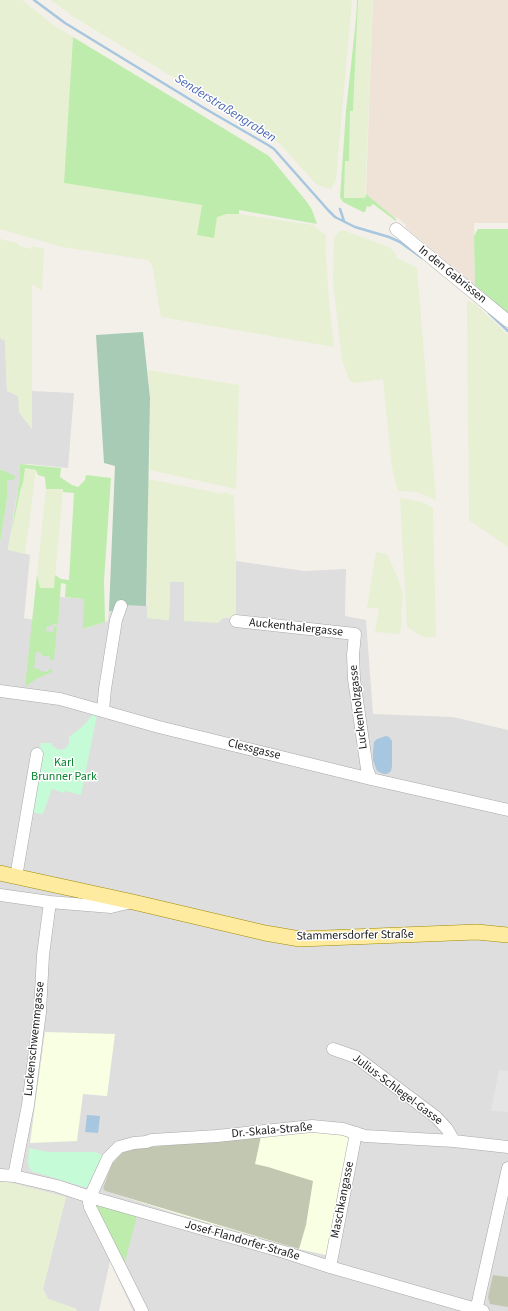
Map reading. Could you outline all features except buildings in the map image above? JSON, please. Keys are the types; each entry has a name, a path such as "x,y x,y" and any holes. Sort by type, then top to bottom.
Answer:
{"main road":[{"name":"Stammersdorfer Straße","path":"0,873 134,902 265,933 300,939 477,932 508,935"}],"street":[{"name":"In den Gabrissen","path":"396,229 508,321"},
{"path":"103,710 116,620 121,606"},
{"name":"Auckenthalergasse","path":"236,621 355,634"},
{"name":"Luckenholzgasse","path":"355,634 353,655 354,679 367,769 372,779"},
{"name":"Clessgasse","path":"0,691 60,699 159,727 372,779 508,810"},
{"path":"16,877 37,754"},
{"name":"Stammersdorfer Straße","path":"0,895 50,902 111,907 134,902"},
{"name":"Luckenschwemmgasse","path":"14,1176 28,1105 40,1012 50,902"},
{"name":"Julius-Schlegel-Gasse","path":"333,1049 356,1057 436,1117 447,1129 454,1141"},
{"name":"Dr.-Skala-Straße","path":"90,1197 108,1158 119,1147 152,1140 312,1126 343,1129 365,1136 454,1141 508,1147"},
{"name":"Maschkangasse","path":"330,1268 356,1133"},
{"path":"478,1311 506,1191 508,1168"},
{"name":"Josef-Flandorfer-Straße","path":"0,1175 14,1176 57,1186 90,1197 284,1252 330,1268 478,1311"},
{"path":"90,1197 90,1207 142,1311"}],"shaded area":[{"path":"0,0 22,0 52,24 73,37 64,183 202,205 197,235 217,217 232,213 313,225 326,235 325,257 334,347 161,317 153,270 151,263 148,260 62,247 0,229"},
{"path":"51,0 352,0 336,179 331,189 317,185 280,144 268,135 74,17"},
{"path":"358,0 373,0 365,198 344,198 345,161 349,161 350,111 353,111"},
{"path":"373,0 508,0 508,223 474,223 475,285 405,227 406,225 397,217 396,219 366,194"},
{"path":"341,230 392,249 397,258 417,268 436,500 417,492 398,491 392,468 383,379 354,383 350,381 342,360 333,281 334,238"},
{"path":"0,239 17,243 19,246 32,249 32,246 44,249 42,291 32,284 32,428 19,412 18,396 7,391 5,341 0,338"},
{"path":"468,301 474,303 508,335 508,547 469,520"},
{"path":"143,332 150,398 146,606 119,605 116,611 109,611 115,466 104,463 96,335"},
{"path":"0,338 5,340 7,391 19,396 19,412 32,429 32,391 74,393 68,468 20,464 20,476 8,549 30,555 24,618 58,625 60,597 84,599 84,629 108,621 109,611 116,611 119,605 147,606 147,618 169,620 170,582 184,582 184,621 236,617 236,561 304,571 346,569 345,616 366,620 373,714 453,717 508,730 508,1311 133,1311 110,1261 99,1311 76,1311 77,1309 48,1299 43,1289 66,1197 0,1180 0,543 7,499 7,480 2,469 0,469"},
{"path":"148,370 239,385 236,489 150,470 150,399"},
{"path":"25,468 36,470 25,554 8,550"},
{"path":"148,479 223,494 224,492 234,496 236,617 224,617 218,623 184,621 184,582 170,582 169,620 147,618"},
{"path":"46,489 63,489 54,588 40,588 37,575"},
{"path":"400,498 422,502 433,508 436,637 423,637 407,627"},
{"path":"376,552 387,554 403,593 400,634 375,632 379,608 367,608"},
{"path":"45,1032 115,1034 107,1096 83,1094 77,1141 30,1143"},
{"path":"499,1070 508,1071 508,1112 491,1111"},
{"path":"320,1130 352,1136 326,1255 299,1249 181,1215 105,1191 103,1188 112,1164 121,1154 138,1148"},
{"path":"261,1136 255,1164 313,1181 306,1225 299,1249 105,1191 103,1188 112,1164 121,1154 126,1151 138,1148"},
{"path":"0,1180 66,1197 43,1289 48,1299 77,1309 76,1311 0,1311"},
{"path":"493,1275 508,1277 508,1307 490,1304 488,1297"}],"green space":[{"path":"357,0 353,111 350,111 349,161 345,161 344,198 365,198 366,194 396,219 396,221 373,204 370,207 367,206 365,212 363,212 343,202 340,197 346,111"},
{"path":"73,37 269,156 307,202 312,210 317,224 239,210 239,214 227,214 217,217 214,238 197,235 202,205 64,183"},
{"path":"478,229 508,229 508,313 475,285 474,236"},
{"path":"20,464 61,468 60,477 78,487 85,480 86,475 111,478 104,581 105,622 83,629 84,599 65,597 66,584 61,583 58,625 53,624 52,626 47,626 46,631 53,632 54,627 57,627 54,660 50,660 50,656 42,656 42,653 36,652 34,668 40,669 40,671 48,672 49,669 53,670 25,687 37,575 40,588 54,588 55,575 61,579 69,580 74,493 63,492 63,489 46,489 45,477 38,475 36,470 25,468 11,536 20,476"},
{"path":"0,469 15,476 14,480 7,480 7,499 0,543"},
{"name":"Karl Brunner Park","path":"93,714 97,715 81,795 65,791 64,793 52,789 43,814 29,812 41,743 52,743 52,745 60,750 66,748 69,743 69,737 83,726"},
{"path":"29,1148 48,1152 95,1152 104,1157 91,1189 31,1171 28,1164"},
{"path":"98,1204 136,1215 124,1265 95,1207"}],"water":[{"path":"386,736 392,741 392,766 391,771 387,774 383,774 377,771 373,760 373,752 374,742 377,739"},
{"path":"87,1115 100,1116 98,1133 85,1132"}],"waterway":[{"name":"Senderstraßengraben","path":"34,0 65,23 274,149 335,217 355,227 389,237 400,242 422,258"},
{"path":"340,209 344,221"},
{"name":"Senderstraßengraben","path":"489,313 508,331"}]}
